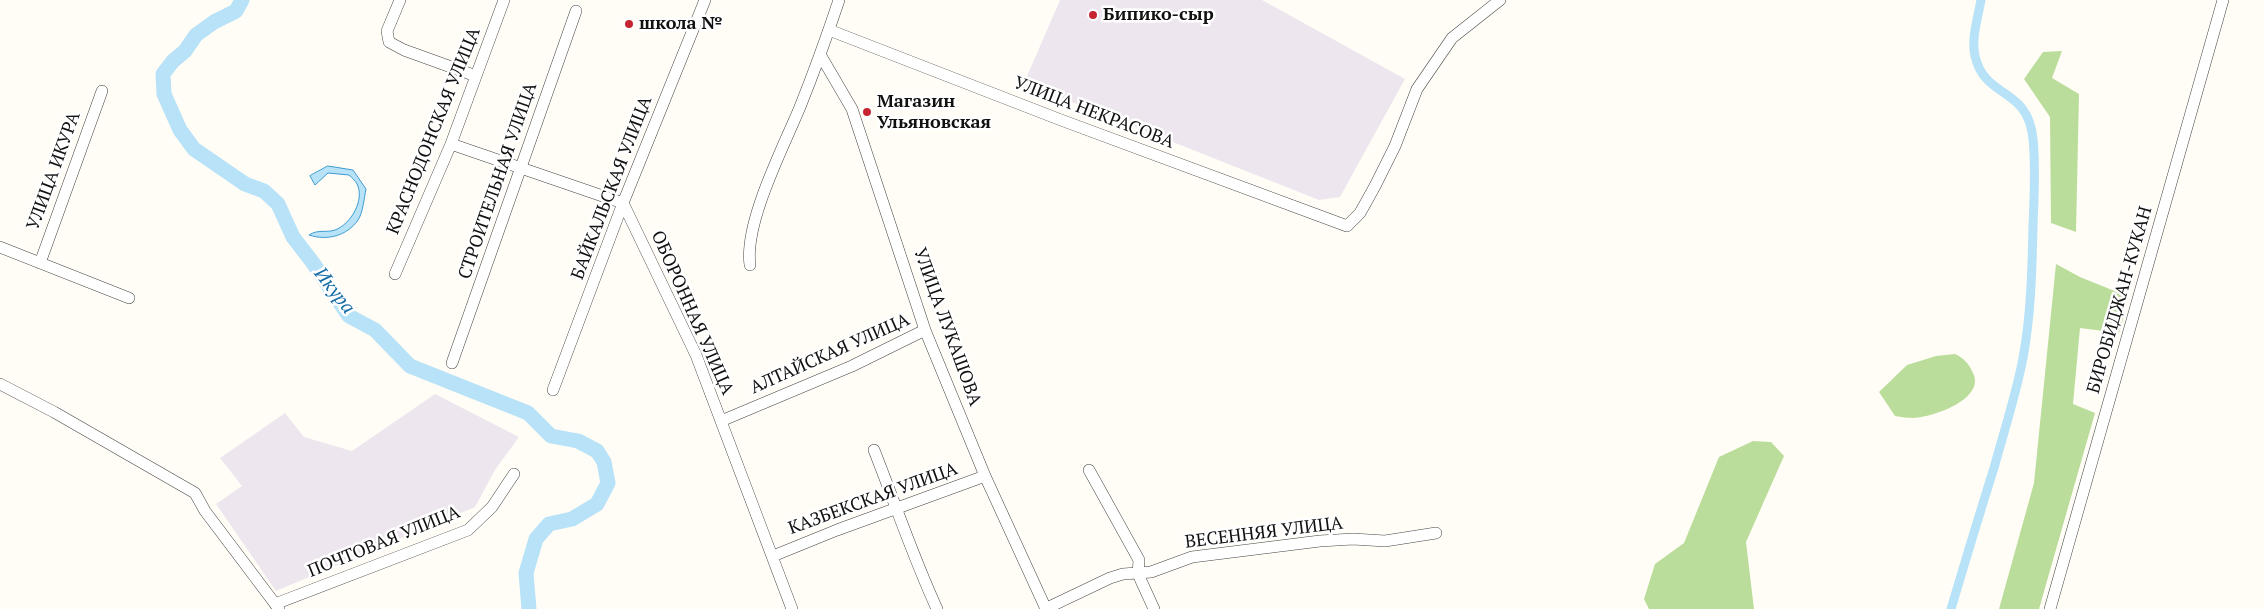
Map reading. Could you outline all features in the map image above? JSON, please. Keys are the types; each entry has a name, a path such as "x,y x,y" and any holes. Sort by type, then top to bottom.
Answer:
{"street":[{"path":"400,0 387,31 389,42 404,50 476,76"},
{"name":"КРАСНОДОНСКАЯ УЛИЦА","path":"395,274 450,144 504,0"},
{"name":"БАЙКАЛЬСКАЯ УЛИЦА","path":"553,390 623,203 705,0"},
{"path":"750,265 748,251 754,221 821,56 840,0"},
{"name":"УЛИЦА НЕКРАСОВА","path":"829,30 1098,134 1347,226 1360,214 1395,146 1417,89 1427,74 1452,38 1500,0"},
{"name":"БИРОБИДЖАН-КУКАН","path":"2050,609 2223,0"},
{"name":"СТРОИТЕЛЬНАЯ УЛИЦА","path":"452,363 576,11"},
{"name":"УЛИЦА ЛУКАШОВА","path":"821,56 852,109 925,330 985,476 1046,609"},
{"name":"УЛИЦА ИКУРА","path":"40,263 102,91"},
{"path":"450,144 623,203"},
{"name":"ОБОРОННАЯ УЛИЦА","path":"623,203 696,355 792,609"},
{"path":"0,247 129,298"},
{"name":"АЛТАЙСКАЯ УЛИЦА","path":"721,422 852,366 925,330"},
{"path":"0,384 54,412 195,493 206,511 277,606"},
{"path":"874,450 898,509 917,567 937,609"},
{"path":"1088,470 1139,560 1138,574 1154,609"},
{"name":"ПОЧТОВАЯ УЛИЦА","path":"277,606 468,530 492,507 514,474"},
{"name":"КАЗБЕКСКАЯ УЛИЦА","path":"773,556 837,530 985,476"},
{"name":"ВЕСЕННЯЯ УЛИЦА","path":"1046,609 1110,578 1123,574 1150,572 1192,557 1320,541 1353,539 1385,541 1436,533"}],"shaded area":[{"path":"1060,0 1262,0 1405,79 1340,197 1319,200 1024,83"},
{"path":"435,394 519,437 495,470 475,507 276,591 216,504 242,486 220,458 285,413 304,437 352,451"}],"green space":[{"path":"2062,51 2052,78 2079,94 2076,232 2051,223 2050,117 2024,79 2043,52"},
{"path":"2056,264 2080,277 2117,292 2124,298 2124,316 2119,333 2080,328 2073,404 2095,413 2039,609 1999,609 2034,483"},
{"path":"1955,354 1966,362 1973,373 1975,382 1972,391 1956,405 1933,414 1914,418 1895,416 1879,392 1907,365 1936,356"},
{"path":"1753,441 1771,442 1784,456 1746,542 1754,609 1649,609 1644,599 1655,564 1684,543 1719,457"}],"water":[{"path":"328,166 353,170 366,189 358,220 348,230 336,236 316,237 309,235 341,227 351,217 358,204 359,190 349,175 328,173 315,185 310,176"}],"waterway":[{"name":"Икура","path":"242,0 236,11 214,22 196,35 185,51 173,61 163,74 164,94 180,130 194,149 245,184 264,191 278,204 293,237 349,316 375,330 410,366 528,413 551,436 578,441 597,451 604,462 608,483 597,504 572,519 549,524 536,539 526,573 529,609"},
{"path":"1951,609 2017,386 2026,342 2032,276 2033,139 2029,122 2023,110 2015,101 1996,88 1980,70 1975,56 1974,42 1981,0"}],"place":[{"name":"Бипико-сыр","path":"1093,15"},
{"name":"школа №","path":"629,24"},
{"name":"Магазин Ульяновская","path":"867,112"}]}
